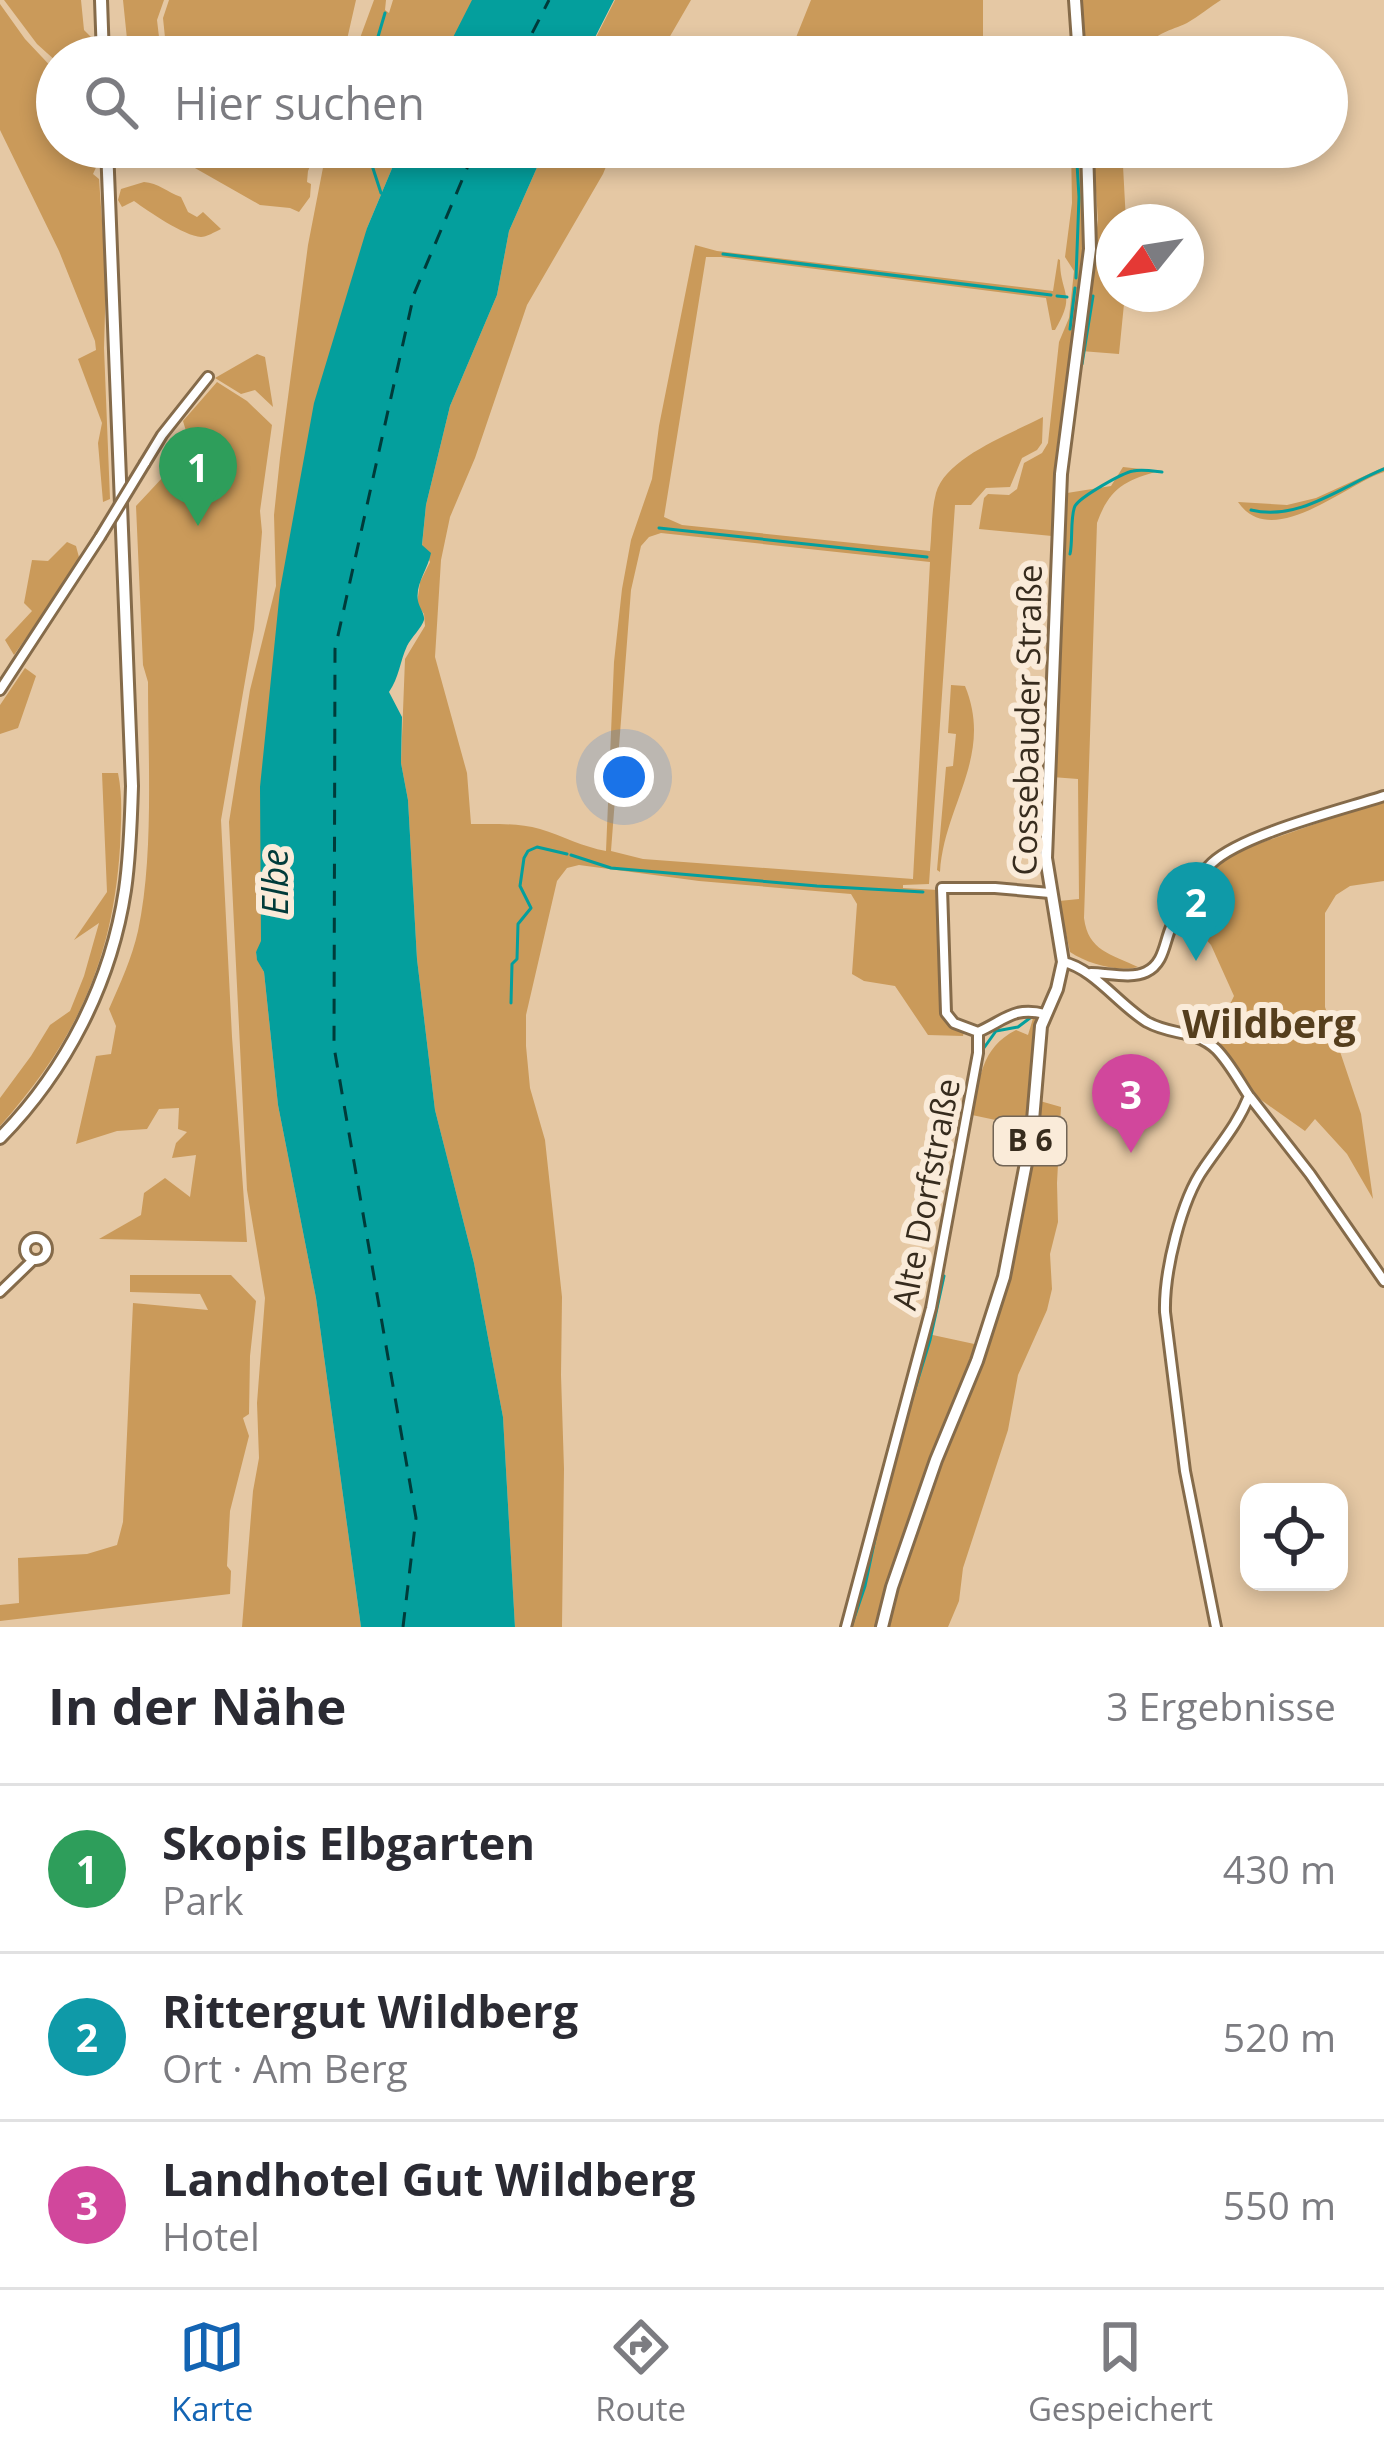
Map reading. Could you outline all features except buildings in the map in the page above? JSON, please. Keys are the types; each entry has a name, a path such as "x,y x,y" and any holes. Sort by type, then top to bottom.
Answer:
{"main road":[{"path":"101,0 102,36"},
{"path":"1075,0 1078,36"},
{"path":"0,1138 56,1071 83,1024 105,969 125,890 132,786 108,168"},
{"name":"Cossebauder Straße","path":"882,1627 936,1460 977,1361 1004,1277 1032,1132 1039,1038 1063,962 1046,858 1061,474 1090,249 1088,168"}],"street":[{"path":"0,690 162,435 208,377"},
{"path":"1090,973 1134,975 1152,968 1200,878 1230,850 1384,796"},
{"path":"1045,1014 1012,1012 978,1032 954,1023 946,1013 942,888 1050,893"},
{"path":"1063,962 1090,973 1151,1024 1195,1034 1218,1051 1384,1281"},
{"name":"Alte Dorfstraße","path":"846,1627 931,1308 978,1032"},
{"path":"1216,1627 1185,1471 1165,1287 1192,1190 1240,1119 1249,1096"},
{"path":"0,1292 33,1260"}],"shaded area":[{"path":"4,0 81,0 84,30 90,36 36,36 36,43"},
{"path":"123,0 164,0 157,20 159,36 127,36"},
{"path":"169,0 356,0 348,36 165,36 163,18"},
{"path":"374,0 386,0 389,13 393,0 473,0 455,36 361,36"},
{"path":"615,0 691,0 670,36 597,36"},
{"path":"811,0 983,0 983,36 797,36"},
{"path":"1081,0 1221,0 1158,36 1084,36"},
{"path":"0,4 36,51 36,168 96,168 93,174 99,179 106,277 110,499 103,502 98,443 102,423 78,359 96,350 95,341 59,251 0,130"},
{"path":"195,168 309,168 310,197 299,212 260,205"},
{"path":"323,168 392,168 367,228 261,947 256,952 264,972 278,1105 316,1298 361,1627 242,1627 259,1458 257,1403 265,1298 247,1190 229,822 250,690 276,586 274,515 308,245"},
{"path":"537,168 605,168 527,305 450,517 441,560 435,657 467,773 471,824 532,827 606,851 622,589 631,540 652,479 695,245 1053,291 1058,259 1066,301 1062,318 1052,330 1046,298 706,257 664,517 682,525 930,551 936,493 952,468 1043,417 1042,443 1022,458 1010,487 986,488 971,505 955,505 929,884 903,885 938,890 940,1013 963,1036 928,1035 895,986 852,974 857,904 851,894 579,865 567,868 557,881 526,1015 526,1046 530,1088 545,1140 562,1297 562,1627 515,1627 503,1417 474,1263 435,1110 401,763 405,659 425,626 417,604 420,582 430,562 422,546 426,505 450,406 497,295 509,231","holes":["661,533 930,562 913,879 643,859 611,851 631,590 641,546 649,537"]},
{"path":"1071,168 1083,168 1084,254 1056,454 1052,536 979,529 984,498 1009,495 1017,489 1024,463 1042,453 1048,443 1059,342 1069,318 1074,271 1065,257"},
{"path":"1094,168 1123,168 1125,204 1097,204"},
{"path":"144,182 181,197 188,212 197,217 203,212 221,229 194,236 134,201 122,207 118,200 121,189"},
{"path":"1096,235 1096,312 1123,312 1119,354 1081,351"},
{"path":"257,354 265,357 273,407 255,390 241,394 215,378"},
{"path":"217,382 272,425 260,511 254,629 221,820 247,1242 99,1239 141,1215 144,1193 165,1178 190,1197 196,1155 172,1158 176,1143 187,1132 178,1129 179,1108 159,1109 147,1129 117,1131 76,1144 96,1056 111,1054 116,1026 109,1009 135,941 146,872 148,682 143,665 136,506 164,476 183,476 188,451 181,436 186,431 183,421"},
{"path":"1123,467 1159,471 1120,488 1097,523 1084,918 1096,945 1138,967 1121,968 1070,952 1059,901 1079,899 1078,779 1052,777 1067,493 1111,486"},
{"path":"1384,467 1384,472 1289,517 1253,516 1238,502 1287,505 1316,498"},
{"path":"67,542 76,546 80,561 14,655 5,640 32,611 24,603 32,560 48,561"},
{"path":"25,668 36,676 18,728 0,734 0,705"},
{"path":"951,685 965,686 974,735 940,872 946,767 953,766 956,734 948,733"},
{"path":"102,773 118,773 121,819 116,888 99,963 69,1031 0,1126 0,1098 50,1025 70,1011 84,976 99,923 74,940 107,892"},
{"path":"1384,800 1384,881 1350,886 1336,895 1325,913 1325,1007 1361,1114 1373,1199 1347,1154 1315,1119 1305,1131 1257,1097 1213,1039 1234,996 1202,935 1211,920 1189,904 1212,868 1235,852"},
{"path":"1034,1015 1028,1127 972,1115 988,1056 1016,1030 1028,1035"},
{"path":"1040,1101 1061,1107 1058,1222 1050,1254 1052,1289 1047,1310 1018,1375 1008,1430 948,1627 887,1627 896,1588 1006,1283 1030,1176"},
{"path":"130,1275 231,1275 256,1301 249,1414 243,1418 249,1436 230,1511 230,1594 0,1621 0,1605 19,1603 18,1558 87,1554 117,1545 123,1522 133,1303 208,1310 200,1294 130,1292"},
{"path":"928,1334 979,1345 888,1586 877,1627 850,1627 881,1498"}],"water":[{"path":"472,0 614,0 596,36 454,36"},
{"name":"Elbe","path":"392,168 537,168 509,231 497,295 450,406 426,505 422,545 431,553 418,595 424,620 407,646 389,692 402,717 401,763 408,800 417,959 435,1110 474,1263 503,1417 515,1627 361,1627 316,1298 278,1105 264,972 256,952 261,941 260,787 280,590 314,403 367,228"}],"waterway":[{"path":"378,36 385,13"},
{"path":"373,168 381,193"},
{"path":"1076,278 1077,168"},
{"path":"723,254 1051,295"},
{"path":"1070,329 1075,288"},
{"path":"1057,296 1067,297"},
{"path":"1082,364 1093,296"},
{"path":"1251,510 1303,507 1384,469"},
{"path":"1070,554 1078,502 1128,473 1162,472"},
{"path":"659,528 927,557"},
{"path":"511,1003 518,924 531,908 520,886 524,858 537,847 567,854"},
{"path":"571,855 611,868 923,892"},
{"path":"981,1052 996,1031 1018,1027 1030,1018"},
{"path":"953,1214 967,1133"},
{"path":"902,1431 944,1276"},
{"path":"851,1627 880,1515"}],"ferry route":[{"path":"531,36 549,0"},
{"path":"403,1627 416,1518 334,1047 335,649 414,294 467,168"}],"place":[{"name":"Skopis Elbgarten","path":"198,526"},
{"name":"Rittergut Wildberg","path":"1196,961"},
{"name":"Landhotel Gut Wildberg","path":"1131,1153"}],"district":[{"name":"Wildberg","path":"1269,1024"}]}
